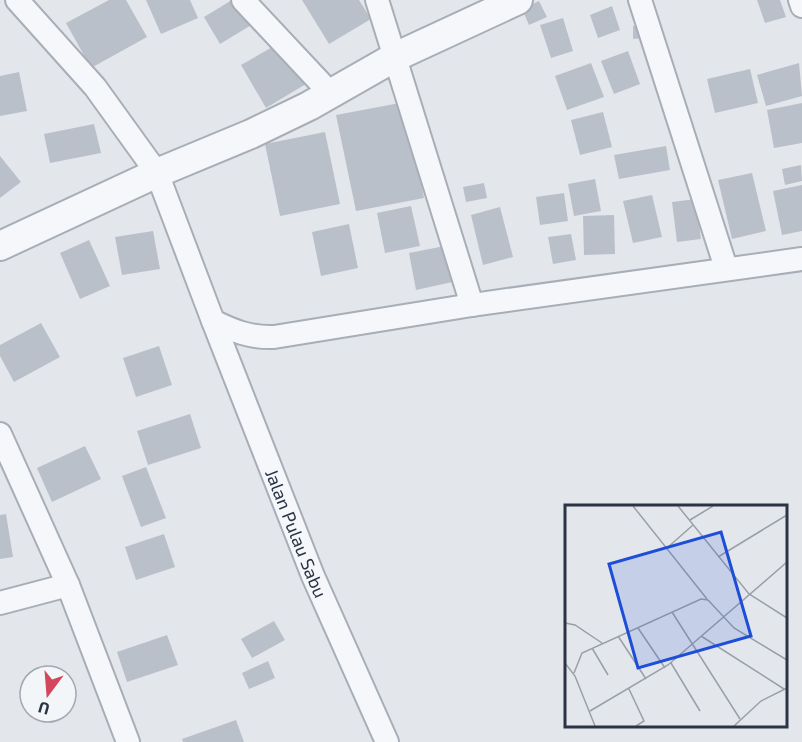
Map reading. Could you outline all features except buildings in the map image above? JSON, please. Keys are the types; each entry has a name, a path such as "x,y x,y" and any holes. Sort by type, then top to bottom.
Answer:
{"street":[{"name":"Jalan Pulau Sabu","path":"17,0 95,87 157,173 313,576 387,742"},
{"path":"243,0 331,94"},
{"path":"377,0 472,305"},
{"path":"0,246 157,173 251,134 331,94 395,57 518,0"},
{"path":"640,0 726,268"},
{"path":"800,0 802,6"},
{"path":"213,321 235,332 259,338 274,337 472,305 802,259"},
{"path":"0,434 68,585 128,742"},
{"path":"0,603 68,585"}]}
